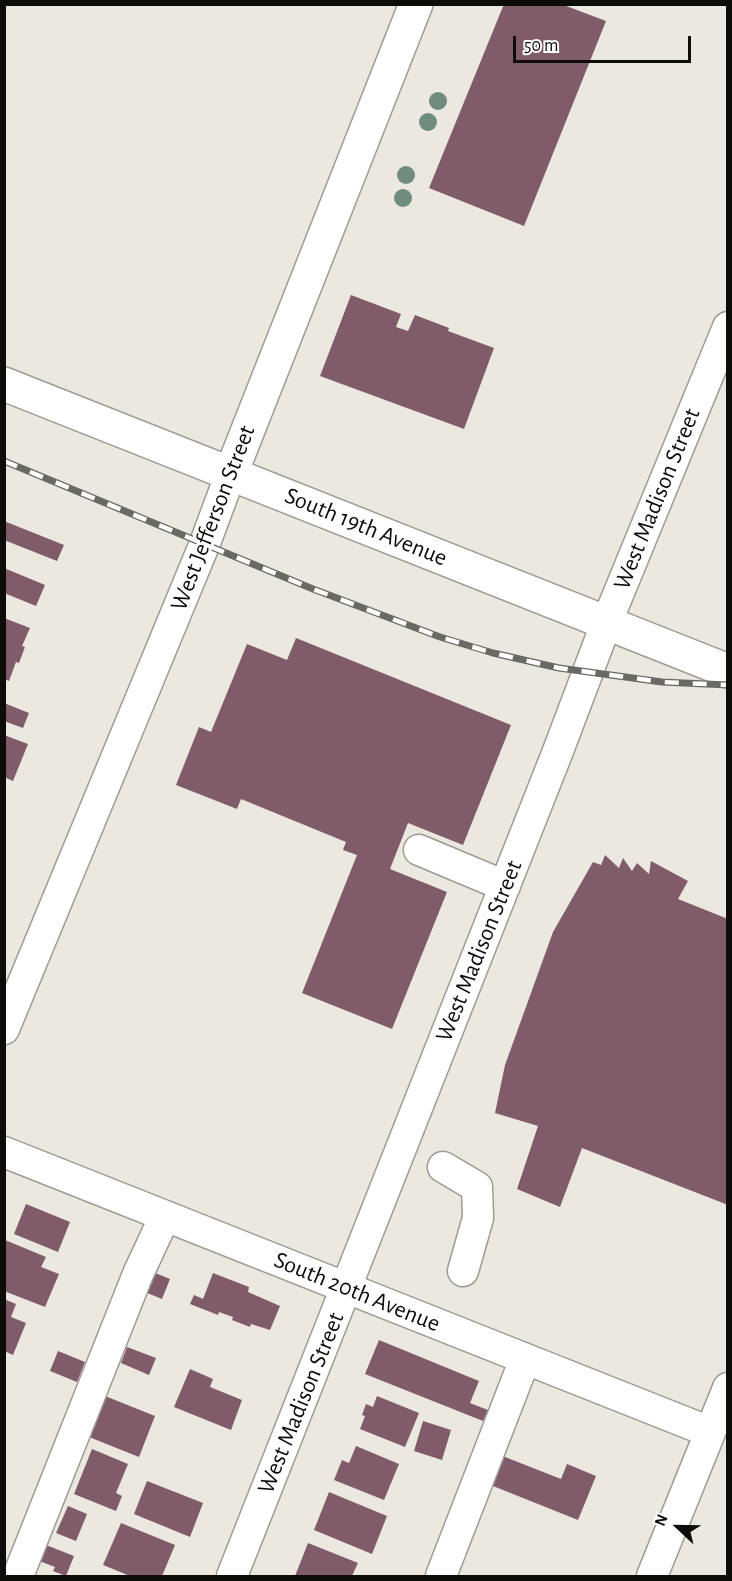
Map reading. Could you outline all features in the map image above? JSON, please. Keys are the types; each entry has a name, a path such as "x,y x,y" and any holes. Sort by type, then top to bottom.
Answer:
{"main road":[{"name":"West Jefferson Street","path":"231,473 416,4"},
{"name":"South 19th Avenue","path":"4,384 728,671"}],"street":[{"name":"West Madison Street","path":"232,1576 589,673 606,624 728,327"},
{"name":"West Jefferson Street","path":"4,1029 205,543 231,473"},
{"path":"419,850 505,886"},
{"name":"South 20th Avenue","path":"4,1152 710,1432"},
{"path":"443,1167 477,1187 478,1218 463,1271"},
{"path":"18,1576 138,1274 165,1216"},
{"path":"441,1576 525,1359"},
{"path":"652,1576 728,1388"}],"building":[{"path":"504,4 561,4 606,21 524,226 429,188"},
{"path":"351,295 401,314 396,327 408,331 415,315 449,328 448,331 494,348 464,429 320,376"},
{"path":"4,521 64,545 57,561 4,540"},
{"path":"4,568 45,585 36,606 4,593"},
{"path":"4,618 30,628 22,646 25,647 19,663 16,662 9,681 4,679"},
{"path":"296,638 511,725 463,845 408,823 390,869 447,892 392,1029 302,993 357,855 343,850 346,842 241,799 237,809 176,785 199,727 211,732 247,644 287,660"},
{"path":"4,703 29,713 23,728 4,721"},
{"path":"4,735 28,744 13,781 4,777"},
{"path":"605,855 619,868 623,858 632,871 637,863 649,874 651,861 688,881 678,899 728,919 728,1205 582,1148 560,1207 517,1189 538,1126 495,1113 505,1065 553,932 593,862 601,865"},
{"path":"26,1204 70,1222 58,1252 14,1234"},
{"path":"5,1240 46,1257 41,1267 59,1274 45,1307 4,1291"},
{"path":"148,1270 170,1279 162,1299 140,1290"},
{"path":"213,1273 249,1287 248,1292 280,1306 270,1330 251,1324 250,1327 232,1320 233,1317 219,1312 218,1315 190,1304 194,1295 203,1299"},
{"path":"4,1299 16,1304 11,1317 26,1323 13,1355 4,1351"},
{"path":"379,1340 479,1381 470,1403 488,1410 483,1421 365,1374"},
{"path":"127,1347 156,1358 149,1375 121,1363"},
{"path":"58,1351 85,1362 77,1382 50,1371"},
{"path":"190,1369 213,1379 210,1387 242,1400 231,1430 174,1407"},
{"path":"100,1394 155,1416 139,1457 84,1435"},
{"path":"377,1396 419,1413 405,1447 360,1429 365,1416 362,1415 366,1404 373,1407"},
{"path":"423,1421 451,1430 442,1460 414,1451"},
{"path":"356,1446 399,1464 384,1500 334,1480 342,1460 349,1463"},
{"path":"92,1449 128,1464 116,1493 122,1496 116,1511 74,1494"},
{"path":"500,1455 561,1479 567,1464 596,1476 578,1520 488,1484"},
{"path":"147,1481 203,1503 190,1537 134,1514"},
{"path":"329,1492 387,1516 372,1554 314,1530"},
{"path":"68,1506 87,1514 76,1541 56,1533"},
{"path":"121,1523 175,1545 162,1576 130,1576 103,1565"},
{"path":"41,1543 74,1556 66,1576 53,1571 55,1567 34,1559"},
{"path":"308,1543 358,1563 352,1576 295,1576"}],"railway":[{"path":"4,461 313,589 440,637 493,653 559,668 662,682 728,685"}]}
